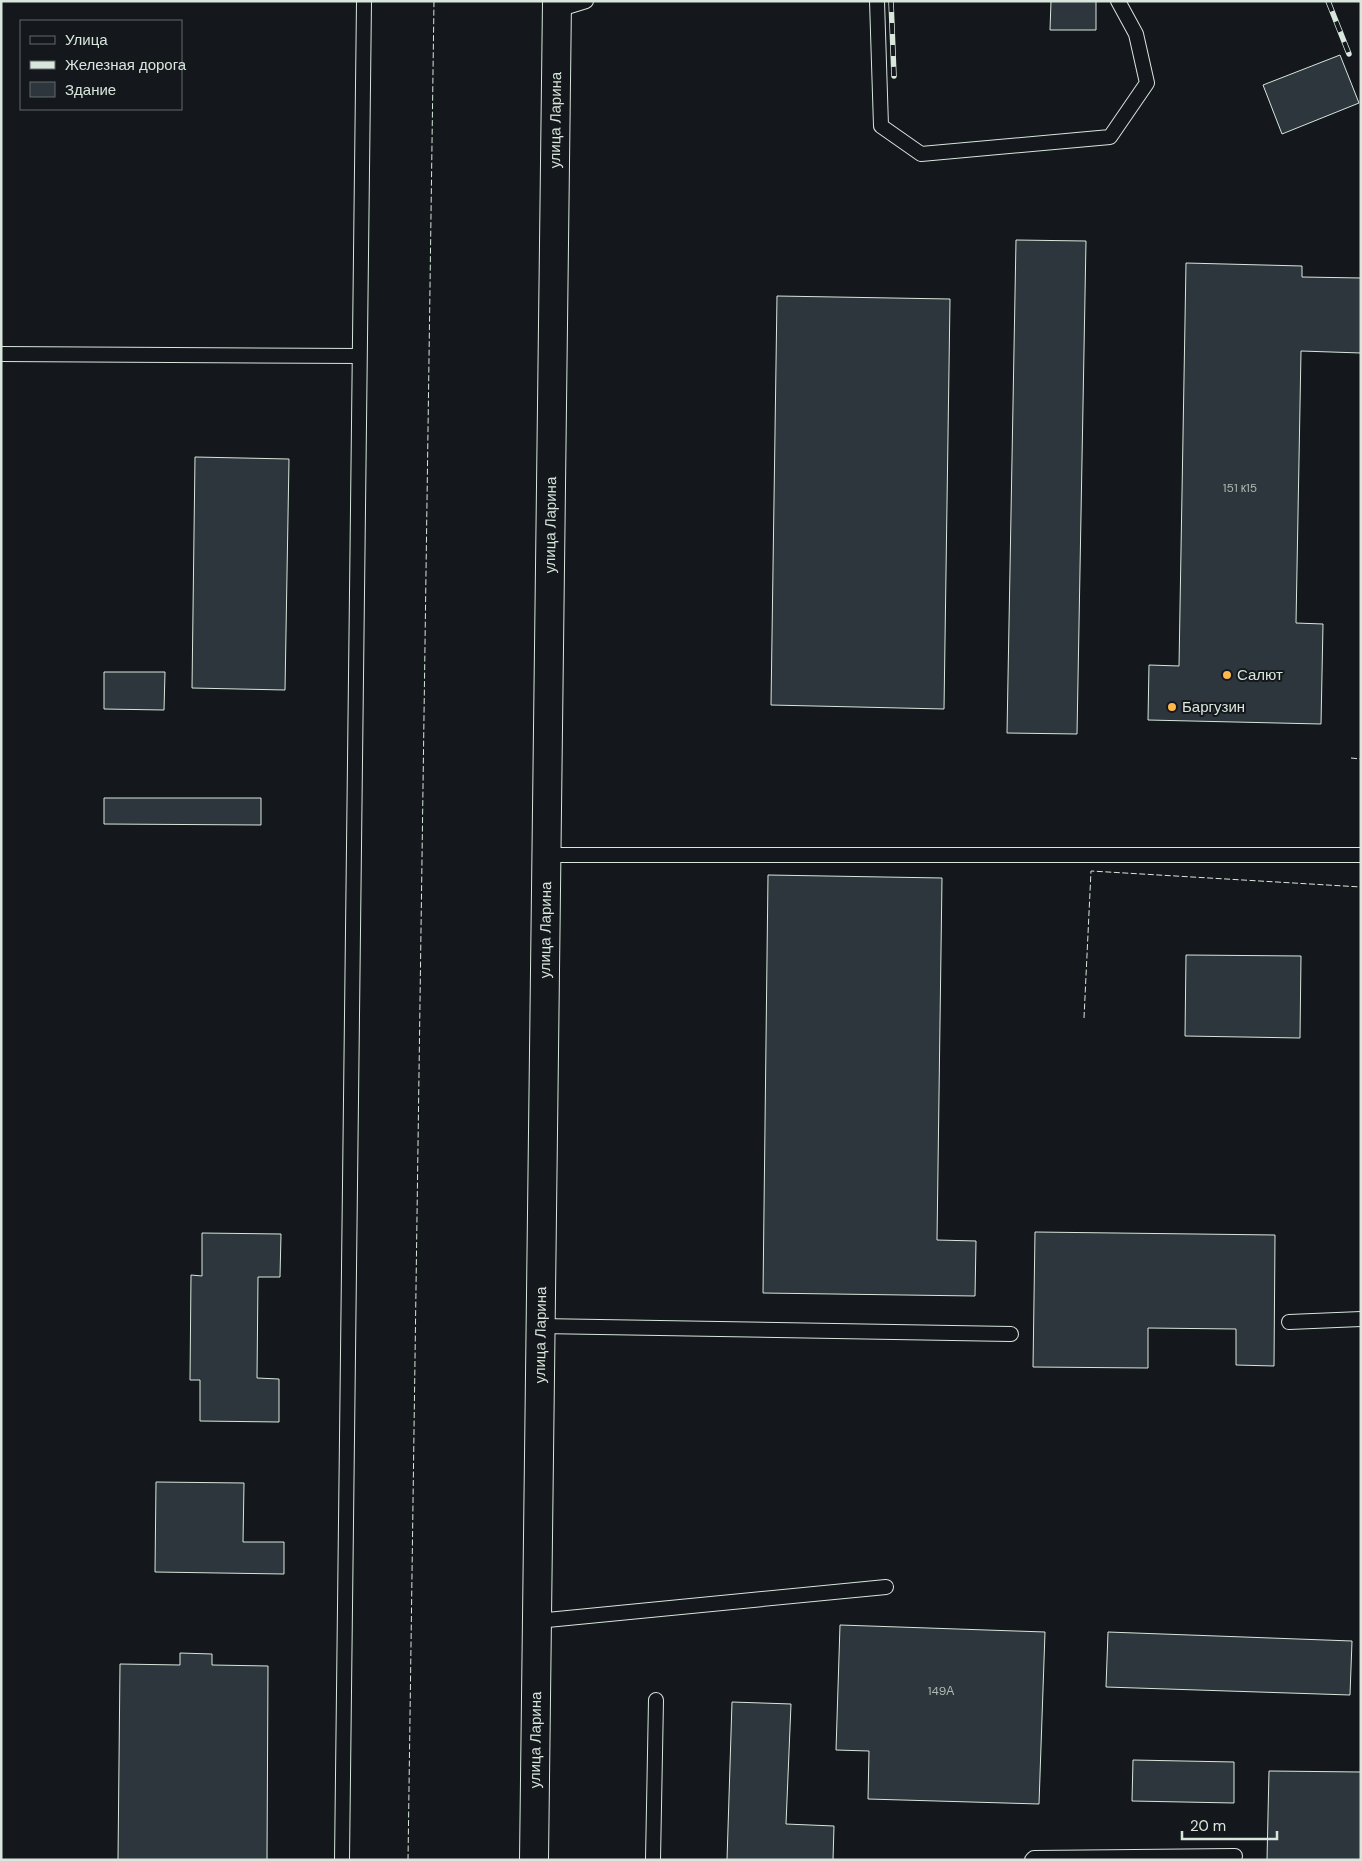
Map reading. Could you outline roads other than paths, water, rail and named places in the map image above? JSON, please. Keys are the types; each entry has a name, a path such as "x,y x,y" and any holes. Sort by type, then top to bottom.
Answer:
{"street":[{"name":"улица Ларина","path":"534,1860 557,6"}],"lane":[{"path":"342,1860 358,356 364,1"},
{"path":"557,6 586,1"},
{"path":"876,1 881,126 922,154 1110,137 1147,83 1136,34 1118,1"},
{"path":"1,354 358,356"},
{"path":"546,855 1361,855"},
{"path":"1289,1322 1361,1319"},
{"path":"540,1326 1011,1334"},
{"path":"537,1621 886,1588"},
{"path":"653,1860 656,1700"},
{"path":"1032,1860 1034,1858 1235,1856"}],"railway":[{"path":"891,1 894,76"},
{"path":"1328,1 1349,54"}],"place":[{"name":"Салют","path":"1227,675"},
{"name":"Баргузин","path":"1172,707"}]}
